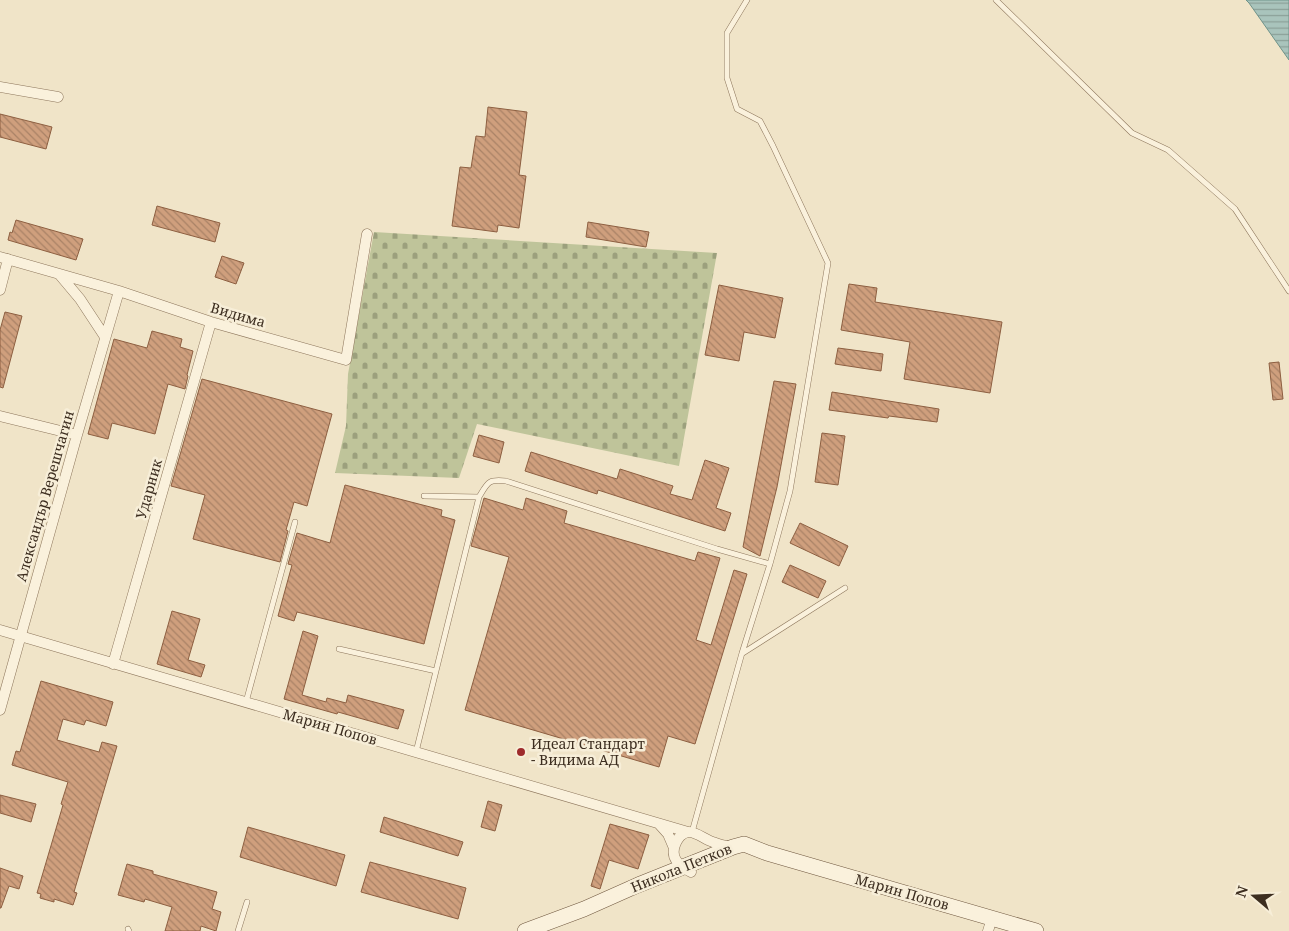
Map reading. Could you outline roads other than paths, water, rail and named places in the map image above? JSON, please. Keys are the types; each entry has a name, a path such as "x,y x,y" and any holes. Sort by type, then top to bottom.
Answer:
{"main road":[{"name":"Никола Петков","path":"707,862 733,847 744,844 768,853"},
{"name":"Никола Петков","path":"525,931 584,909 641,894 686,870 707,862 744,853 768,853"},
{"name":"Марин Попов","path":"768,853 990,924 1036,931"}],"street":[{"path":"0,87 58,97"},
{"name":"Видима","path":"4,258 119,291 211,322 346,360 367,234"},
{"path":"0,290 4,258"},
{"path":"58,273 80,299 105,337"},
{"name":"Александър Верешчагин","path":"0,710 119,291"},
{"name":"Ударник","path":"113,664 211,322"},
{"path":"0,416 77,435"},
{"name":"Марин Попов","path":"0,630 690,832"},
{"path":"659,824 668,834 674,848"},
{"path":"686,870 675,860 673,855 674,848 682,834 690,832 723,846 733,847"},
{"path":"706,839 708,845 707,862"}],"lane":[{"path":"690,832 790,491 828,262 760,120 737,109 727,78 727,32 746,0"},
{"path":"996,0 1132,132 1168,150 1234,209 1289,291"},
{"path":"416,752 479,498 487,483 494,480 506,481 770,564"},
{"path":"424,496 479,498"},
{"path":"246,703 295,522"},
{"path":"742,654 846,588"},
{"path":"339,649 436,671"},
{"path":"238,931 247,902"}],"water":[{"path":"1246,0 1289,0 1289,60 1249,3"}],"place":[{"name":"Идеал Стандарт - Видима АД","path":"521,752"}]}
